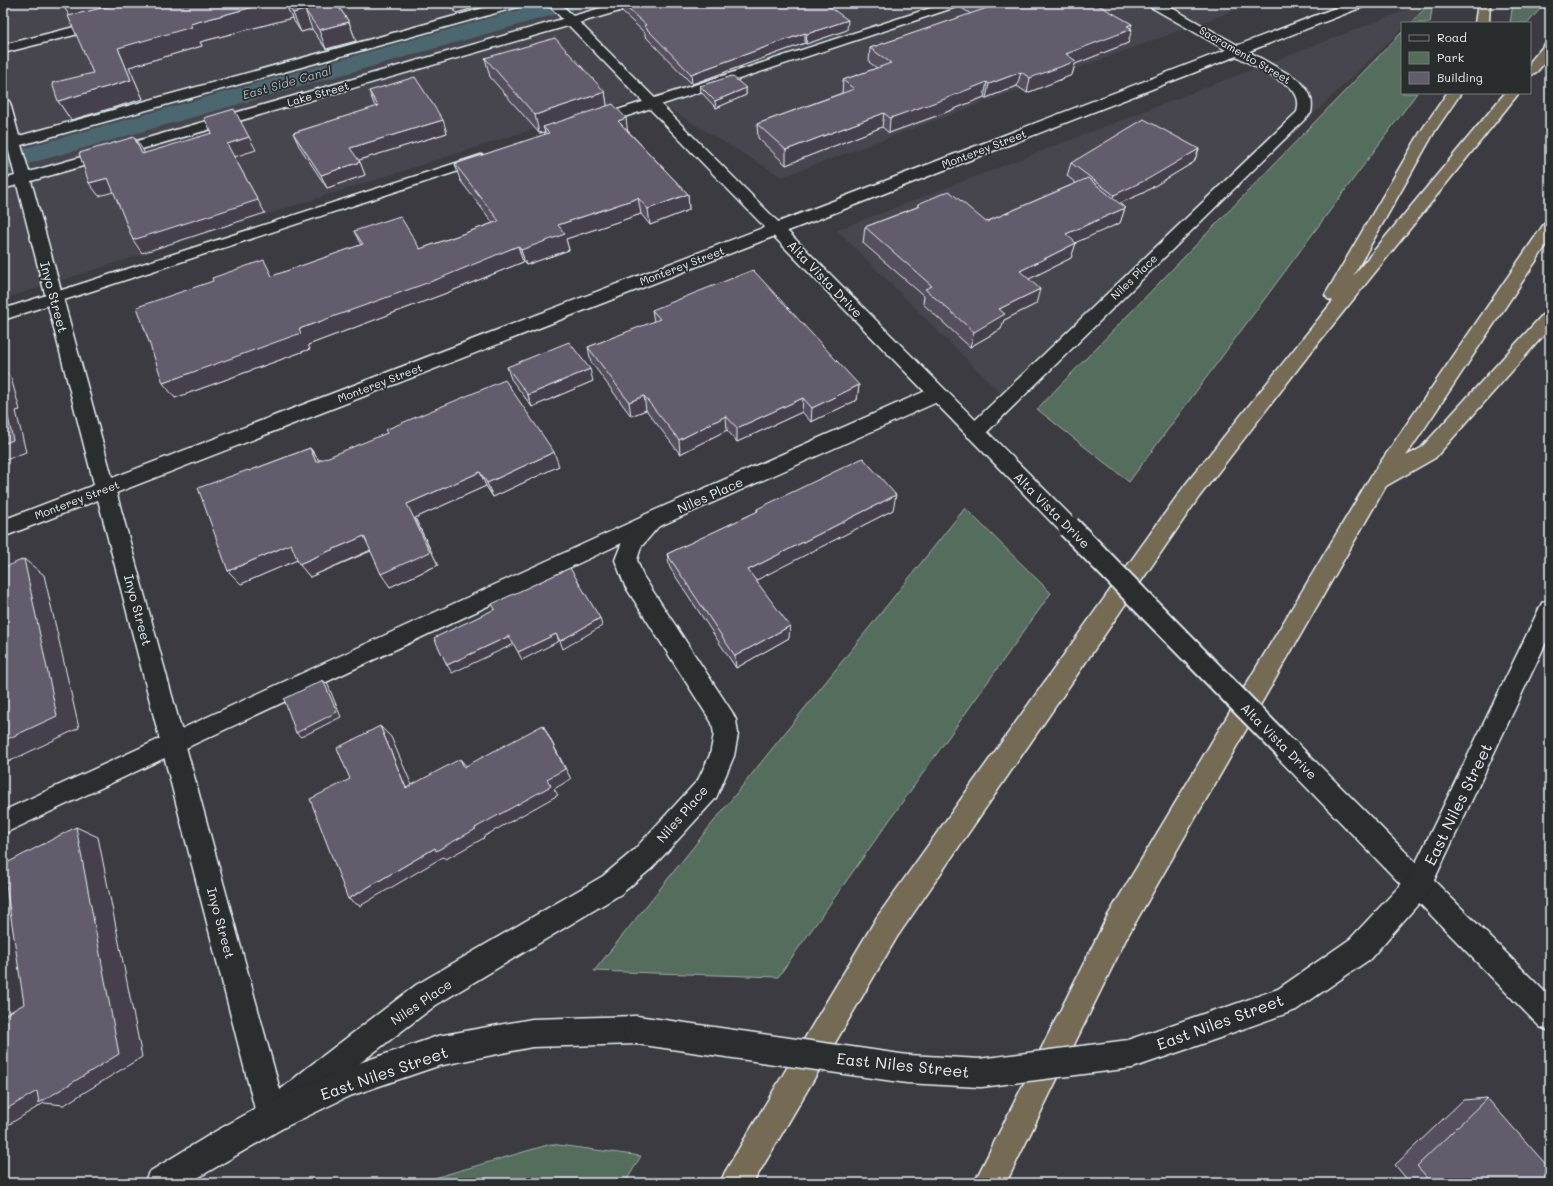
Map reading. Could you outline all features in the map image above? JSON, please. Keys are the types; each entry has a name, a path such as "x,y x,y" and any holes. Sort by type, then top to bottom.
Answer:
{"highway":[{"path":"1482,22 1484,3"},
{"path":"1531,70 1550,47"},
{"path":"1301,352 1428,131 1453,94"},
{"path":"736,1183 887,928 1192,492 1301,352 1511,94"},
{"path":"990,1183 1117,927 1378,482 1550,228"},
{"path":"1378,482 1428,453 1550,317"}],"street":[{"path":"8,144 516,3"},
{"name":"Alta Vista Drive","path":"553,3 1550,1017"},
{"name":"Lake Street","path":"13,182 632,3"},
{"name":"Sacramento Street","path":"1154,3 1294,83 1303,93 1307,103 1304,113 1294,123"},
{"name":"Monterey Street","path":"3,529 1360,3"},
{"name":"Inyo Street","path":"3,103 13,182 55,298 272,1117"},
{"name":"Niles Place","path":"975,432 1294,123"},
{"name":"Niles Place","path":"272,1117 317,1078 426,995 612,885 643,859 706,789 722,756 726,734 724,720 633,580 626,560 632,543 651,521 937,394"},
{"name":"East Niles Street","path":"160,1183 227,1142 272,1117 342,1084 438,1051 532,1033 637,1030 907,1069 980,1073 1130,1054 1286,1000 1360,949 1419,884 1550,610"}],"lane":[{"path":"584,125 958,3"},
{"path":"3,49 111,22"},
{"path":"3,315 493,155"},
{"path":"3,823 651,521"}],"shaded area":[{"path":"3,3 1255,3 782,177 654,100 602,107 3,299"},
{"path":"1424,3 1430,3 1410,22 1401,22 1401,30 1011,404 837,230"}],"green space":[{"path":"1430,3 1433,3 1430,22 1412,22"},
{"path":"1513,3 1545,3 1529,22 1510,22"},
{"path":"1401,33 1401,94 1416,94 1129,482 1037,409"},
{"path":"965,508 1051,593 778,977 594,971"},
{"path":"551,1144 641,1156 625,1183 417,1183"}],"building":[{"path":"63,3 81,3 64,7"},
{"path":"122,3 268,3 190,24 192,27 118,48 131,80 58,101 52,83 93,73 68,16"},
{"path":"286,3 336,3 349,22 319,30 305,10 293,13"},
{"path":"621,3 824,3 848,20 807,34 805,33 691,74 644,26 646,25"},
{"path":"978,3 1095,3 1132,24 1127,26 1132,29 1066,54 1076,61 1030,78 1021,72 989,84 987,82 942,100 890,118 884,113 786,150 757,124 854,89 843,80 891,63 870,48 987,8"},
{"path":"555,38 605,92 535,115 485,58"},
{"path":"732,76 746,88 715,101 700,86"},
{"path":"415,77 443,120 350,148 360,162 321,175 293,133 378,106 369,91"},
{"path":"613,104 626,118 618,121 688,194 648,209 638,198 558,225 565,234 521,250 518,246 438,279 299,329 301,333 163,383 137,307 213,281 212,278 264,260 272,276 363,244 354,231 400,216 420,249 499,221 455,164 549,133 543,127"},
{"path":"234,109 249,137 227,144 258,200 133,240 108,178 89,183 79,153 134,137 142,154 212,133 204,118"},
{"path":"1144,119 1199,149 1148,179 1114,195 1071,163"},
{"path":"1088,178 1125,208 1066,234 1076,243 1020,271 1040,289 999,309 1005,314 974,332 925,289 932,286 865,227 920,206 918,204 949,191 986,222"},
{"path":"753,270 859,385 812,408 803,398 737,428 726,416 679,440 644,396 629,402 588,347 660,319 652,310"},
{"path":"569,342 590,369 528,395 507,367"},
{"path":"505,380 554,452 487,483 480,472 407,504 430,552 381,574 364,536 299,564 291,544 228,571 198,488 310,448 316,462 387,433 385,430"},
{"path":"3,382 7,398 4,399 13,440 3,444"},
{"path":"863,458 896,495 748,570 790,626 735,656 667,554 758,511 757,509"},
{"path":"24,559 57,716 3,741 3,568"},
{"path":"570,568 600,618 560,641 556,634 518,652 509,636 447,665 434,638 495,609 492,604"},
{"path":"323,680 337,712 296,733 284,699"},
{"path":"543,725 565,769 547,779 551,786 436,851 435,848 348,899 310,799 350,779 337,748 380,726 406,788 460,759 464,767"},
{"path":"76,827 119,1054 39,1103 37,1091 3,1111 3,1016 24,1004 3,865"},
{"path":"1487,1098 1550,1169 1550,1183 1432,1183 1417,1166"}],"waterway":[{"name":"East Side Canal","path":"3,163 570,3"}]}
